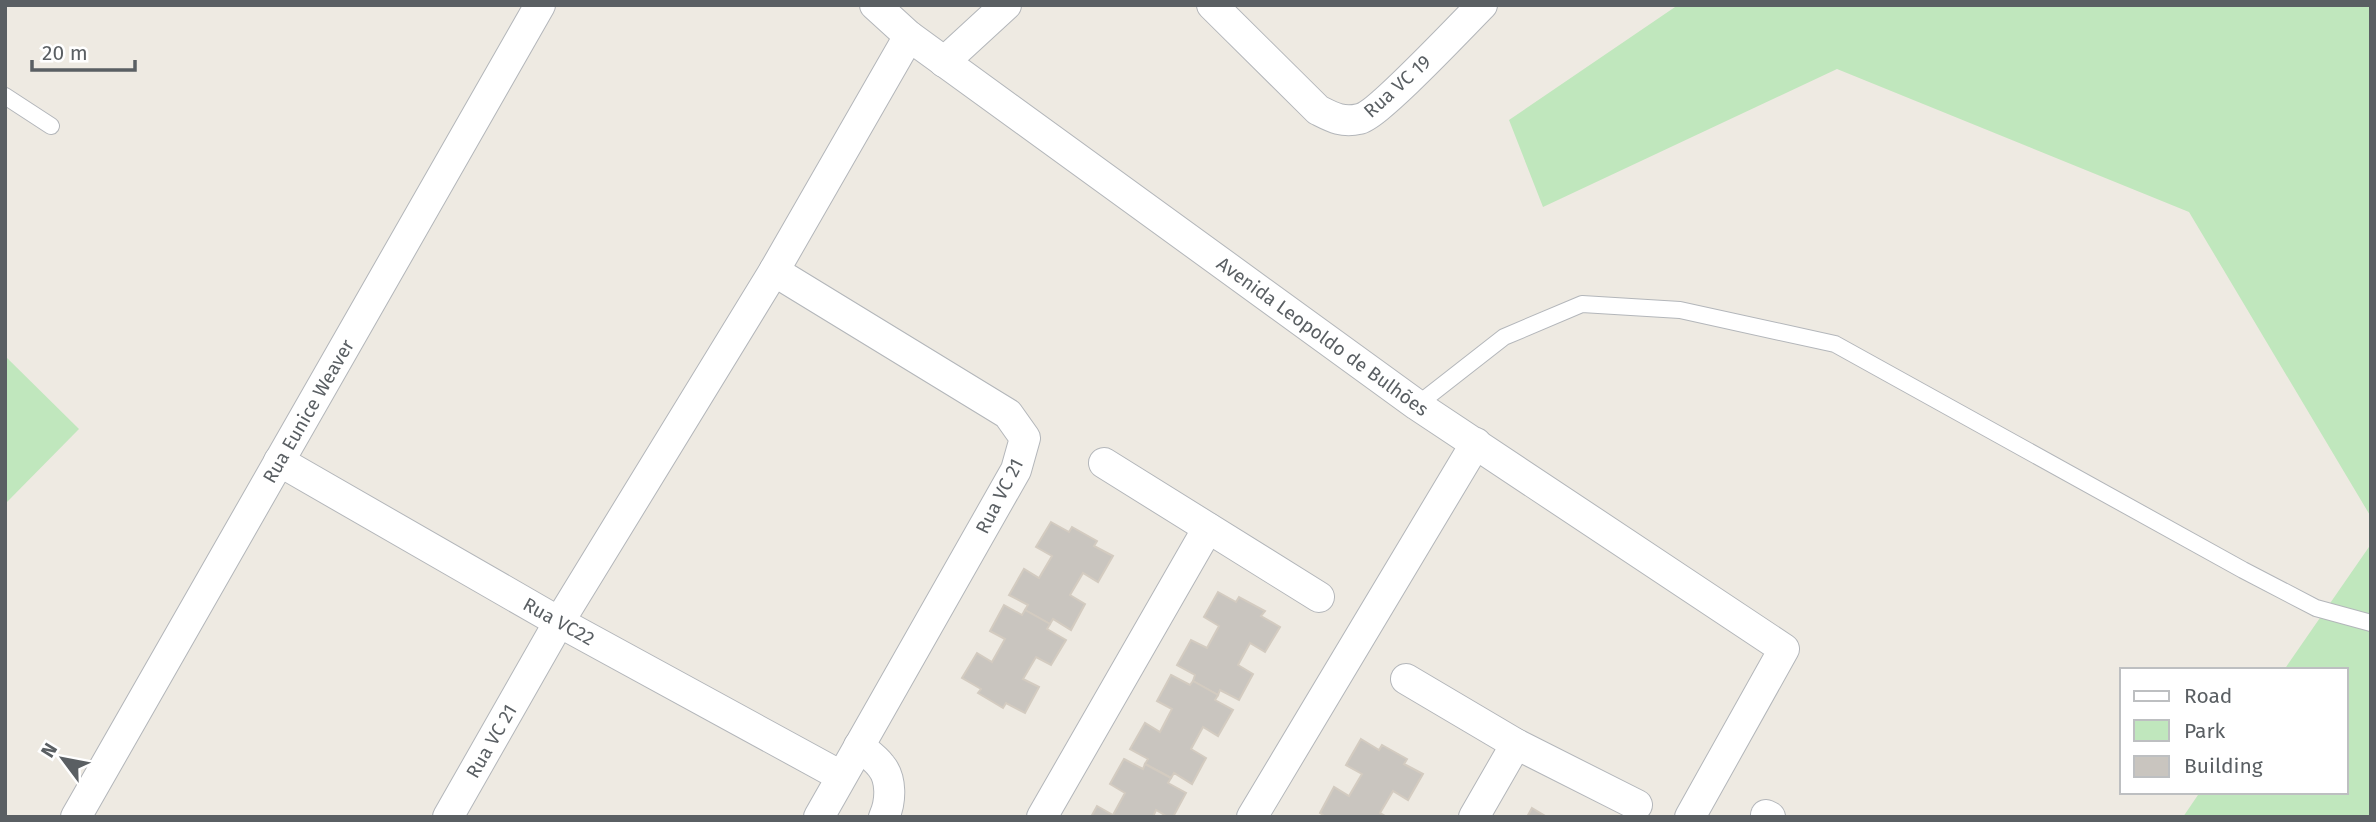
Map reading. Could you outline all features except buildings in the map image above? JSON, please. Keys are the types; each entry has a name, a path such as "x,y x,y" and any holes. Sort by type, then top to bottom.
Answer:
{"street":[{"name":"Rua Eunice Weaver","path":"76,817 540,5"},
{"name":"Avenida Leopoldo de Bulhões","path":"875,5 909,36 944,62 1418,405 1784,649 1690,817"},
{"path":"944,62 1006,5"},
{"name":"Rua VC 19","path":"1212,5 1318,110 1338,121 1362,119 1383,103 1482,5"},
{"name":"Rua VC 21","path":"448,817 559,622 774,271 909,36"},
{"name":"Rua VC 21","path":"774,271 1008,414 1025,438 1016,470 819,817"},
{"path":"1252,817 1476,443"},
{"name":"Rua VC22","path":"279,461 559,622 841,776"},
{"path":"1104,463 1319,597"},
{"path":"1042,817 1208,528"},
{"path":"1406,679 1516,744 1637,805"},
{"path":"1474,817 1516,744"},
{"path":"859,746 883,767 890,789 889,807 884,817"}],"lane":[{"path":"5,96 51,126"},
{"path":"1418,405 1504,337 1582,304 1680,310 1835,344 2316,608 2371,623"}],"green space":[{"path":"1678,5 2371,5 2371,517 2189,212 1837,69 1543,207 1509,120"},
{"path":"5,356 79,429 5,504"},
{"path":"2371,544 2371,817 2183,817 2199,794 2348,794 2348,668 2285,668"}]}
